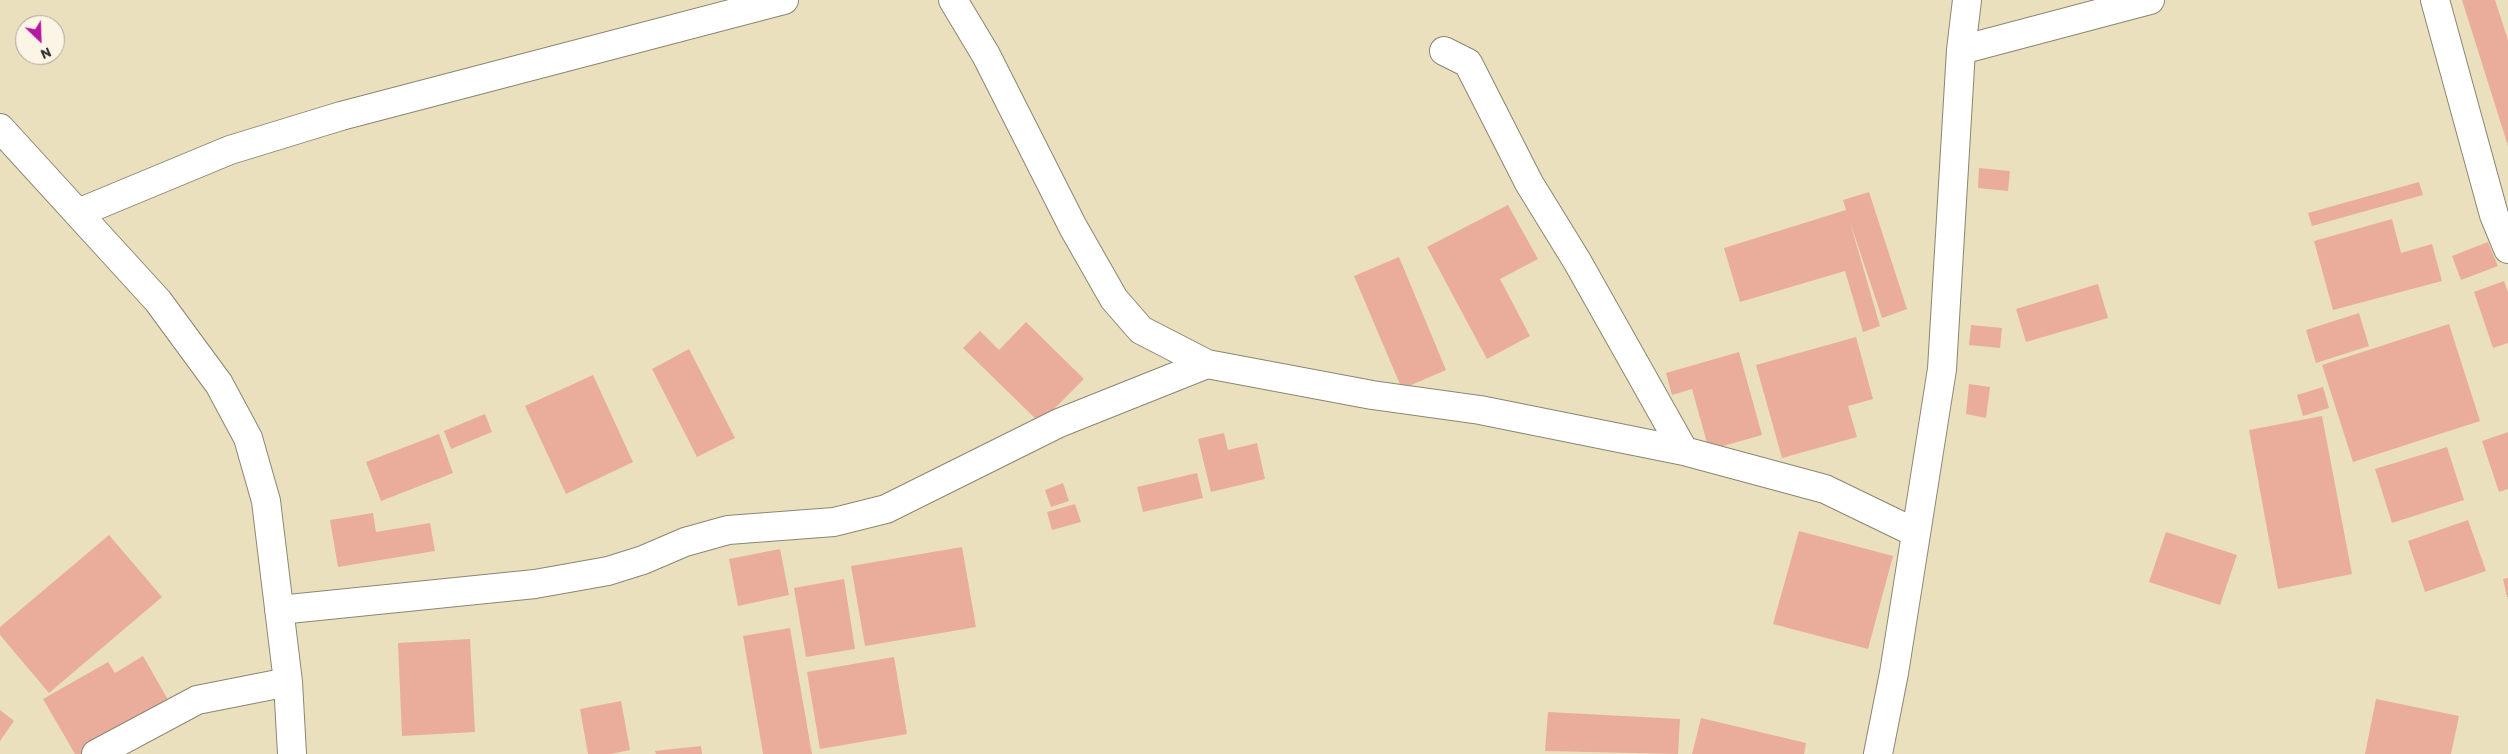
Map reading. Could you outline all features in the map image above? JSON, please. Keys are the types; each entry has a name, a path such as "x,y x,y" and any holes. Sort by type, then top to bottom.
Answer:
{"street":[{"path":"78,213 230,150 341,116 784,0"},
{"path":"953,0 986,55 1073,227 1114,299 1141,330 1207,364"},
{"path":"1878,754 1894,673 1942,369 1961,50 1967,0"},
{"path":"1961,50 2150,0"},
{"path":"2435,0 2494,215 2508,249"},
{"path":"1444,51 1468,63 1529,183 1577,261 1684,451"},
{"path":"0,128 158,301 218,384 248,438 266,501 288,682 292,754"},
{"path":"279,610 535,584 608,571 643,560 684,542 728,530 834,522 886,509 1059,422 1207,364 1218,364 1372,395 1480,410 1684,451 1824,489 1916,533"},
{"path":"96,754 197,700 288,682"}],"building":[{"path":"2462,0 2495,0 2508,40 2508,146"},
{"path":"1979,168 2010,171 2008,191 1978,188"},
{"path":"2419,182 2423,195 2312,226 2308,213"},
{"path":"1869,192 1907,309 1882,318 1850,222 1880,326 1863,332 1845,271 1740,302 1724,248 1846,210 1843,200"},
{"path":"1508,205 1538,259 1500,279 1530,336 1487,359 1427,247"},
{"path":"2392,219 2401,253 2432,244 2442,281 2333,310 2314,241"},
{"path":"2488,242 2498,266 2461,280 2452,256"},
{"path":"1399,257 1446,370 1402,389 1354,276"},
{"path":"2504,281 2508,292 2508,343 2493,348 2474,292"},
{"path":"2098,284 2108,318 2026,342 2016,309"},
{"path":"2359,313 2369,346 2316,363 2306,330"},
{"path":"1026,322 1084,379 1040,423 963,348 980,331 999,350"},
{"path":"2449,324 2480,421 2353,462 2322,365"},
{"path":"1971,325 2002,328 2000,348 1969,345"},
{"path":"1856,337 1873,399 1848,406 1857,437 1782,458 1756,365"},
{"path":"689,349 735,438 697,457 652,369"},
{"path":"1739,352 1762,435 1709,450 1692,389 1672,395 1666,373"},
{"path":"593,375 633,462 566,494 525,406"},
{"path":"1969,384 1990,387 1986,418 1966,414"},
{"path":"2323,387 2329,408 2303,416 2297,395"},
{"path":"485,414 492,432 451,449 444,431"},
{"path":"2322,416 2352,574 2278,589 2249,430"},
{"path":"2508,432 2508,489 2499,492 2482,441"},
{"path":"1224,433 1228,450 1257,443 1265,479 1211,492 1198,439"},
{"path":"439,434 453,473 381,501 366,462"},
{"path":"2447,447 2464,500 2392,523 2375,469"},
{"path":"1197,473 1203,498 1143,512 1137,487"},
{"path":"1063,483 1069,501 1051,507 1045,490"},
{"path":"1075,504 1081,522 1052,530 1047,512"},
{"path":"373,513 376,532 430,523 435,551 338,567 330,520"},
{"path":"2468,520 2486,571 2425,592 2408,541"},
{"path":"1799,531 1893,556 1868,649 1773,624"},
{"path":"2166,532 2237,555 2220,605 2149,582"},
{"path":"109,535 162,597 49,693 0,635 0,627"},
{"path":"962,547 976,627 865,646 851,566"},
{"path":"780,549 789,595 738,606 729,559"},
{"path":"2508,578 2508,597 2507,597 2503,579"},
{"path":"844,579 855,649 806,657 794,588"},
{"path":"790,628 812,754 763,754 743,636"},
{"path":"470,639 475,732 402,736 398,643"},
{"path":"143,656 171,705 87,754 75,754 43,699 108,662 115,673"},
{"path":"894,657 907,734 820,749 807,672"},
{"path":"2376,699 2459,716 2451,754 2365,754"},
{"path":"621,701 630,750 611,754 588,754 580,709"},
{"path":"0,710 14,721 0,741"},
{"path":"1548,712 1680,719 1678,754 1545,751"},
{"path":"1701,718 1806,743 1804,754 1692,754"},
{"path":"701,746 702,754 656,754 655,751"}]}
